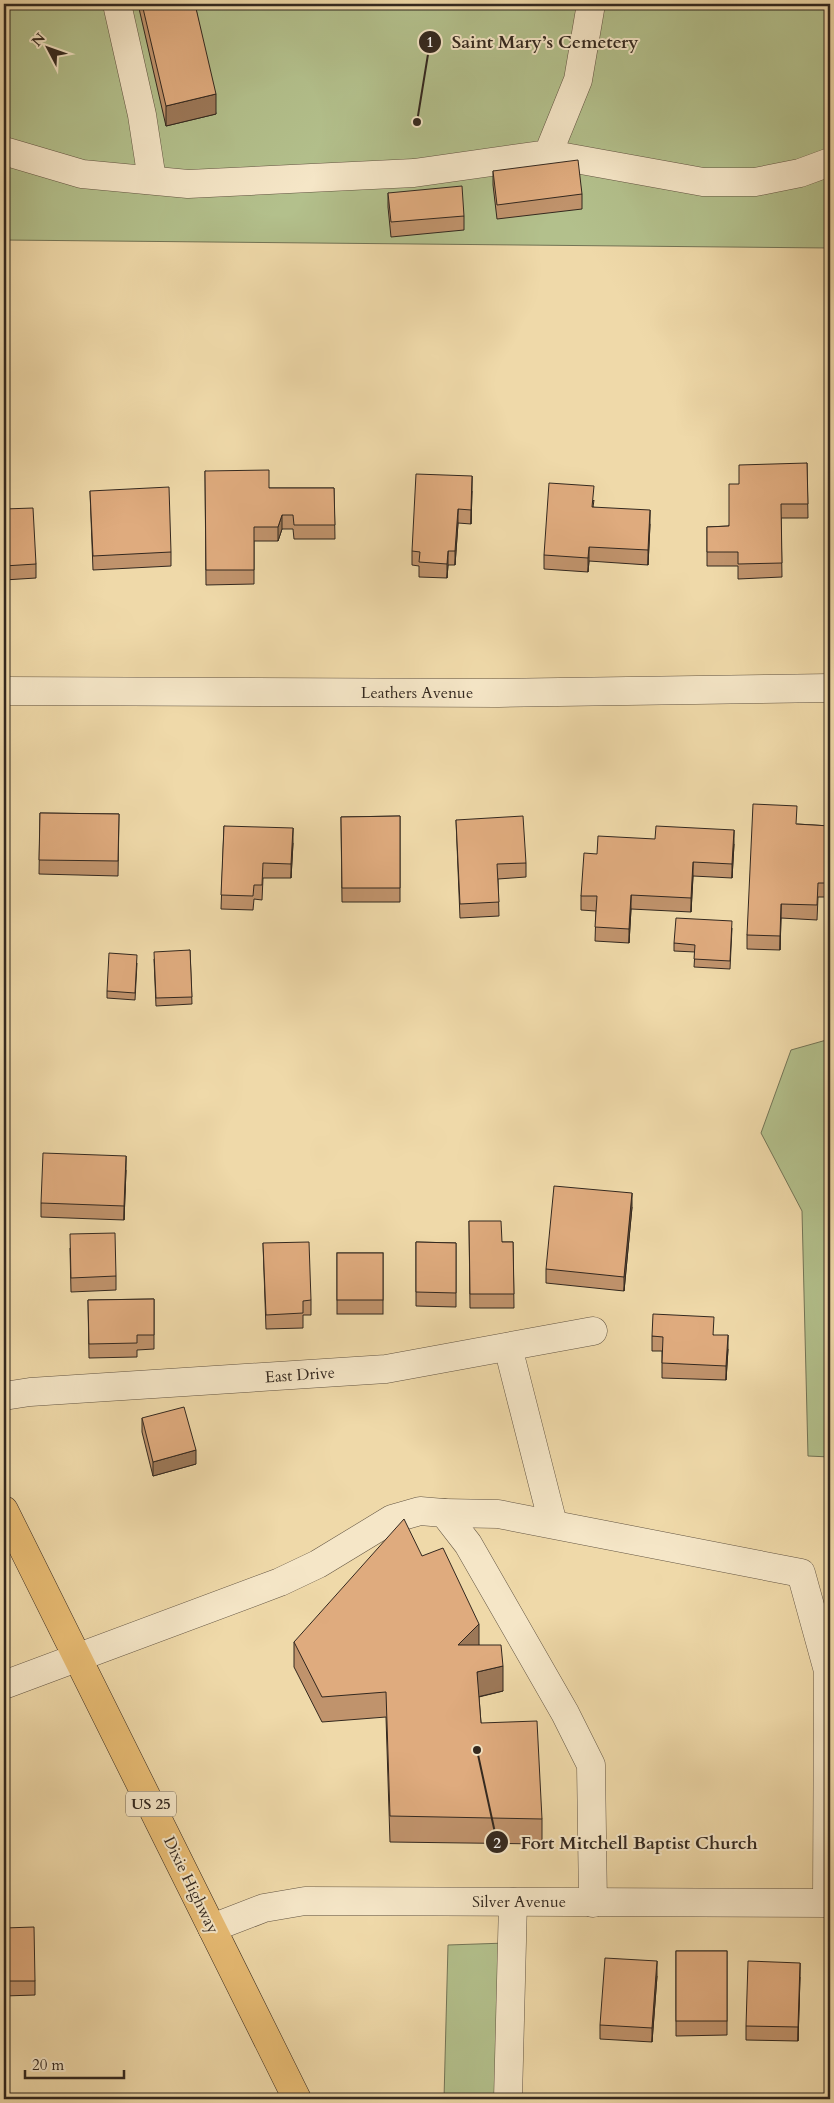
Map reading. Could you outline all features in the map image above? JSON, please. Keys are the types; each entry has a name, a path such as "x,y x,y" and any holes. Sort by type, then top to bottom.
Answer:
{"main road":[{"name":"Dixie Highway","path":"4,1510 297,2099"}],"street":[{"path":"117,4 142,116 152,180"},
{"path":"548,154 578,80 590,4"},
{"path":"4,151 82,174 188,184 414,173 548,154 703,182 755,182 800,174 830,162"},
{"name":"Leathers Avenue","path":"4,691 499,693 830,688"},
{"name":"East Drive","path":"4,1396 30,1392 386,1369 593,1331"},
{"path":"508,1347 553,1524"},
{"path":"4,1685 77,1656 280,1582 318,1564 392,1519 420,1511 498,1514 801,1573 828,1671 829,1903"},
{"path":"444,1513 468,1544 565,1713 591,1765 593,1903"},
{"name":"Silver Avenue","path":"212,1928 264,1908 305,1901 829,1903"},
{"path":"508,2099 513,1902"}],"green space":[{"path":"4,4 830,4 830,248 4,240"},
{"path":"830,1039 830,1457 808,1456 802,1211 761,1133 791,1050"},
{"path":"506,1943 503,2099 444,2099 448,1945"}],"building":[{"path":"142,4 195,4 216,94 166,106"},
{"path":"578,160 582,194 497,205 493,171"},
{"path":"462,186 464,216 391,222 388,193"},
{"path":"807,463 808,504 781,504 782,563 738,564 738,552 707,552 707,527 729,526 729,484 739,484 739,465"},
{"path":"269,470 269,488 334,488 335,525 294,525 293,515 282,515 278,527 254,527 254,570 206,570 205,471"},
{"path":"416,474 472,476 471,510 458,509 455,551 448,551 447,564 419,562 420,552 412,551"},
{"path":"549,483 594,486 592,507 650,510 648,550 589,547 588,558 544,555"},
{"path":"169,487 171,552 93,556 90,491"},
{"path":"33,508 36,564 4,566 4,509"},
{"path":"753,804 797,806 796,824 830,826 830,883 818,883 817,905 781,904 780,936 747,935"},
{"path":"40,813 119,814 118,861 39,860"},
{"path":"400,816 400,888 342,888 341,817"},
{"path":"523,816 526,863 497,864 499,902 460,904 456,820"},
{"path":"224,826 293,828 291,864 263,863 262,885 254,885 253,896 221,895"},
{"path":"656,826 734,830 732,864 693,862 691,898 631,895 629,929 595,927 597,896 581,896 584,853 597,854 598,836 655,839"},
{"path":"676,918 732,921 730,961 694,959 695,945 674,943"},
{"path":"190,950 192,997 156,998 154,952"},
{"path":"109,953 137,955 135,993 107,991"},
{"path":"43,1153 126,1156 124,1206 41,1203"},
{"path":"554,1186 632,1193 624,1277 546,1269"},
{"path":"469,1221 501,1221 502,1242 513,1242 514,1294 470,1294"},
{"path":"115,1233 116,1276 71,1278 70,1234"},
{"path":"309,1242 311,1300 303,1301 303,1313 266,1315 263,1243"},
{"path":"416,1242 456,1243 456,1293 416,1292"},
{"path":"337,1253 383,1253 383,1300 337,1300"},
{"path":"154,1299 154,1335 137,1335 137,1343 89,1344 88,1300"},
{"path":"653,1314 714,1317 713,1335 728,1335 726,1366 662,1363 663,1337 652,1336"},
{"path":"184,1407 196,1450 153,1462 142,1418"},
{"path":"404,1519 422,1556 443,1548 479,1624 458,1645 501,1645 503,1666 477,1672 481,1723 537,1721 542,1819 390,1816 386,1692 322,1697 294,1642"},
{"path":"34,1927 35,1981 4,1981 4,1928"},
{"path":"676,1951 727,1951 727,2021 676,2021"},
{"path":"605,1958 657,1961 652,2028 600,2025"},
{"path":"748,1961 800,1963 798,2027 746,2026"}],"place":[{"name":"Saint Mary’s Cemetery","path":"417,122"},
{"name":"Fort Mitchell Baptist Church","path":"477,1750"}]}
